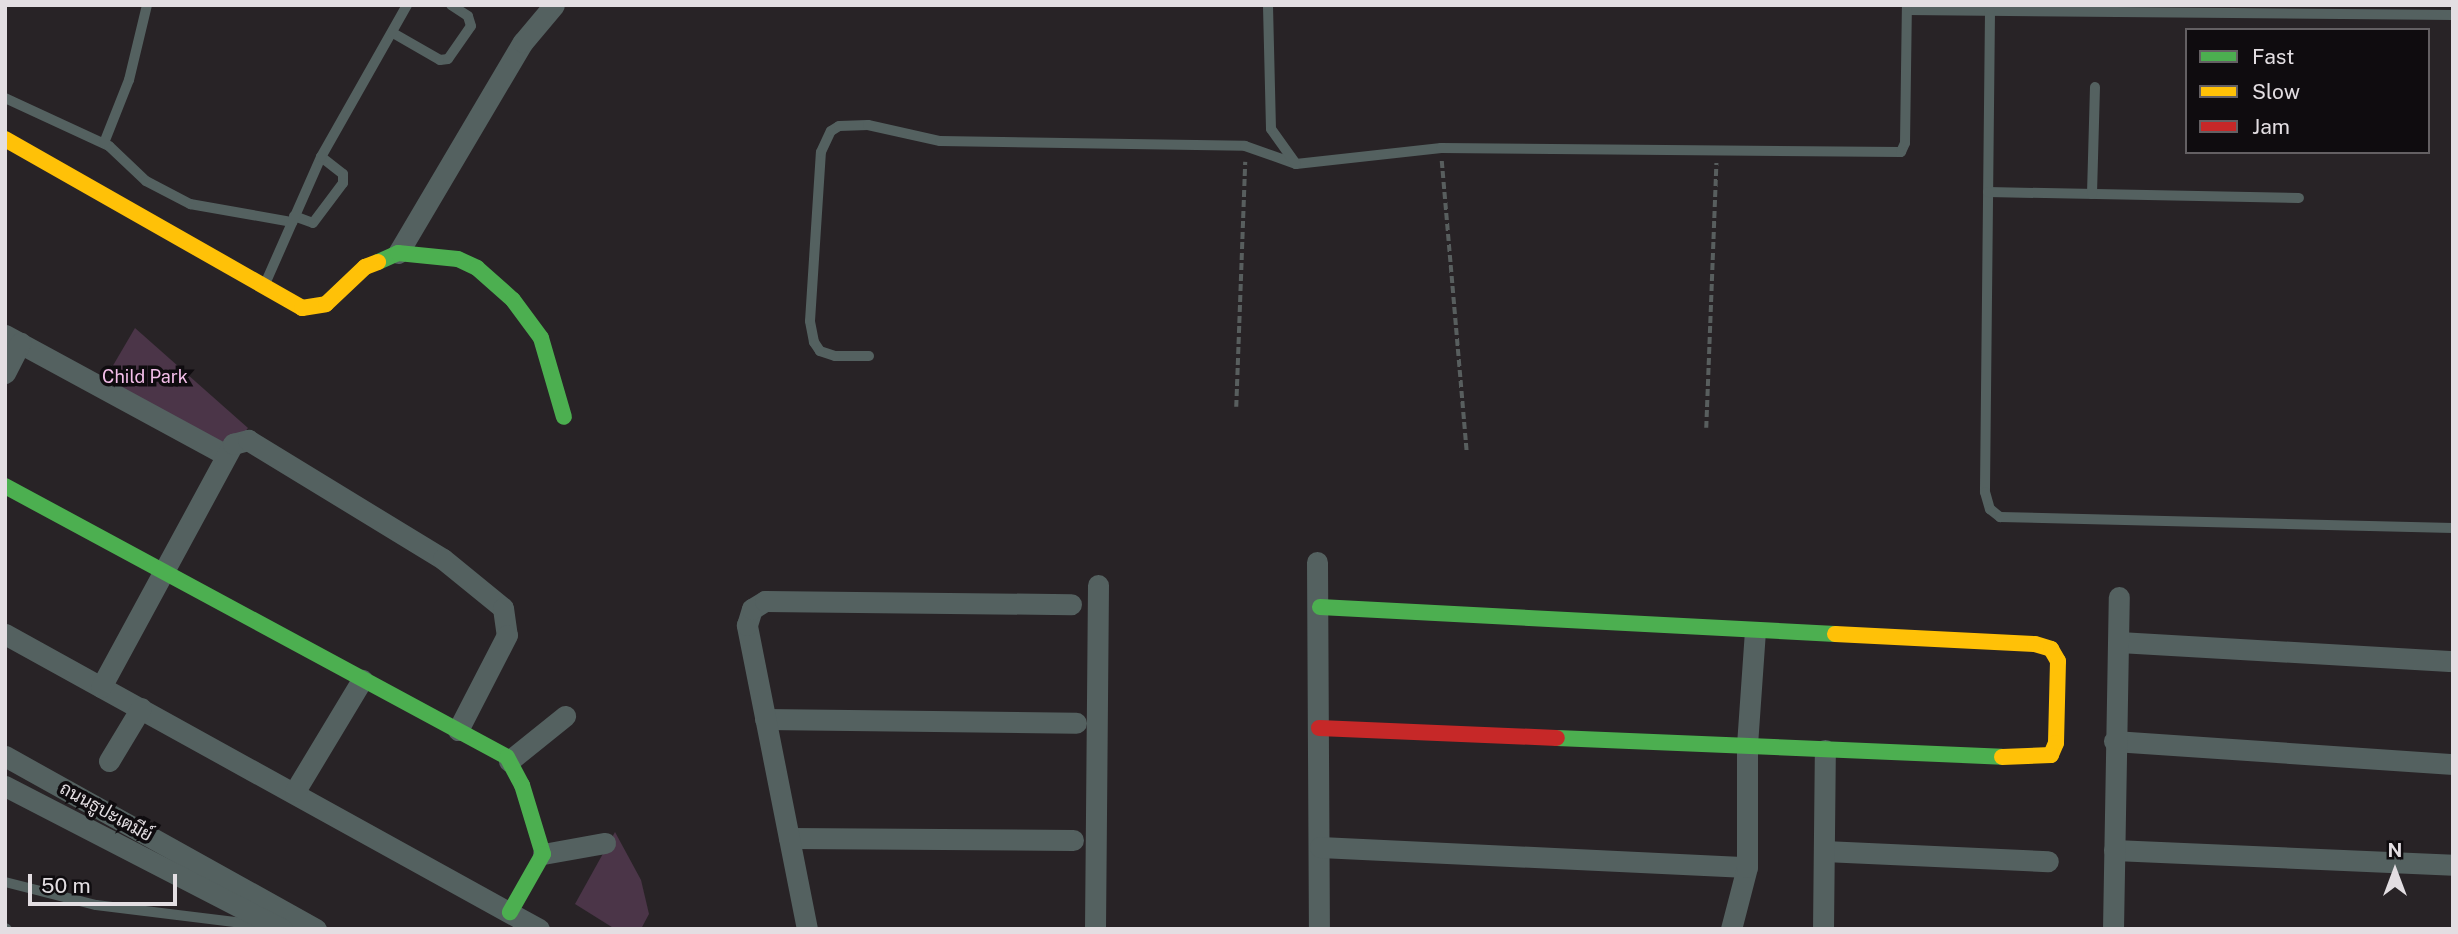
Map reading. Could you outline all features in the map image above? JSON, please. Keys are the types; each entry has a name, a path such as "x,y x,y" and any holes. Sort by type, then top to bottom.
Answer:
{"street":[{"path":"398,253 523,42 554,5"},
{"path":"5,139 286,302 315,308 326,304 365,267 398,253 457,259 496,282 541,338 564,418"},
{"path":"5,373 13,339 226,455"},
{"path":"101,687 226,455 233,444 253,442 443,559 503,608 508,635 458,730"},
{"path":"5,486 362,681 496,748 509,761 522,785 543,854 510,912"},
{"path":"1317,562 1320,607 1319,929"},
{"path":"1095,929 1098,585"},
{"path":"2113,929 2114,741 2119,597"},
{"path":"807,929 747,625 752,609 765,601 1071,604"},
{"path":"1320,607 1755,632 2035,643 2051,649 2058,661 2056,743 2052,755 2039,759 1320,728"},
{"path":"1731,929 1747,867 1747,745 1755,632"},
{"path":"5,634 295,791 539,929"},
{"path":"2119,642 2453,661"},
{"path":"295,791 362,681"},
{"path":"109,761 141,708"},
{"path":"509,761 565,716"},
{"path":"765,719 1076,723"},
{"path":"2114,741 2453,764"},
{"path":"1823,929 1825,750"},
{"name":"ถนนธูปะเตมีย์","path":"5,756 316,929"},
{"name":"ถนนธูปะเตมีย์","path":"5,786 282,929"},
{"path":"789,838 1073,840"},
{"path":"543,854 605,843"},
{"path":"1320,847 1747,867"},
{"path":"2114,850 2453,865"},
{"path":"1824,851 2048,861"}],"lane":[{"path":"104,143 129,80 147,5"},
{"path":"264,287 321,157 407,5"},
{"path":"393,33 440,60 448,59 471,26 468,16 451,5"},
{"path":"1268,5 1271,129 1296,164"},
{"path":"869,356 835,356 820,351 810,321 821,152 839,126 869,125 940,141 1245,146 1296,164 1441,148 1717,154 1901,152 1905,143 1907,7 2453,15"},
{"path":"1990,10 1985,492 1990,509 2000,517 2453,528"},
{"path":"2092,194 2095,88"},
{"path":"5,98 104,143 146,180 190,204 313,223 343,183 343,174 321,157"},
{"path":"1988,192 2299,198"},
{"path":"5,882 96,905 282,929"}],"path":[{"path":"1236,407 1245,146"},
{"path":"1441,148 1467,451"},
{"path":"1706,428 1717,154"}],"green space":[{"name":"Child Park","path":"135,328 248,428 225,456 101,386"},
{"path":"615,832 641,880 649,914 641,929 615,929 575,904"}],"traffic: fast":[{"path":"378,262 398,253 458,259 477,268 513,300 541,338 564,417"},
{"path":"5,486 507,757 522,785 543,854 510,912"},
{"path":"1320,607 1835,634"},
{"path":"1557,738 2002,757"}],"traffic: slow":[{"path":"5,139 302,308 326,304 365,267 378,262"},
{"path":"1835,634 2035,644 2051,649 2058,661 2056,743 2051,755 2002,757"}],"traffic: jam":[{"path":"1319,728 1557,738"}]}
